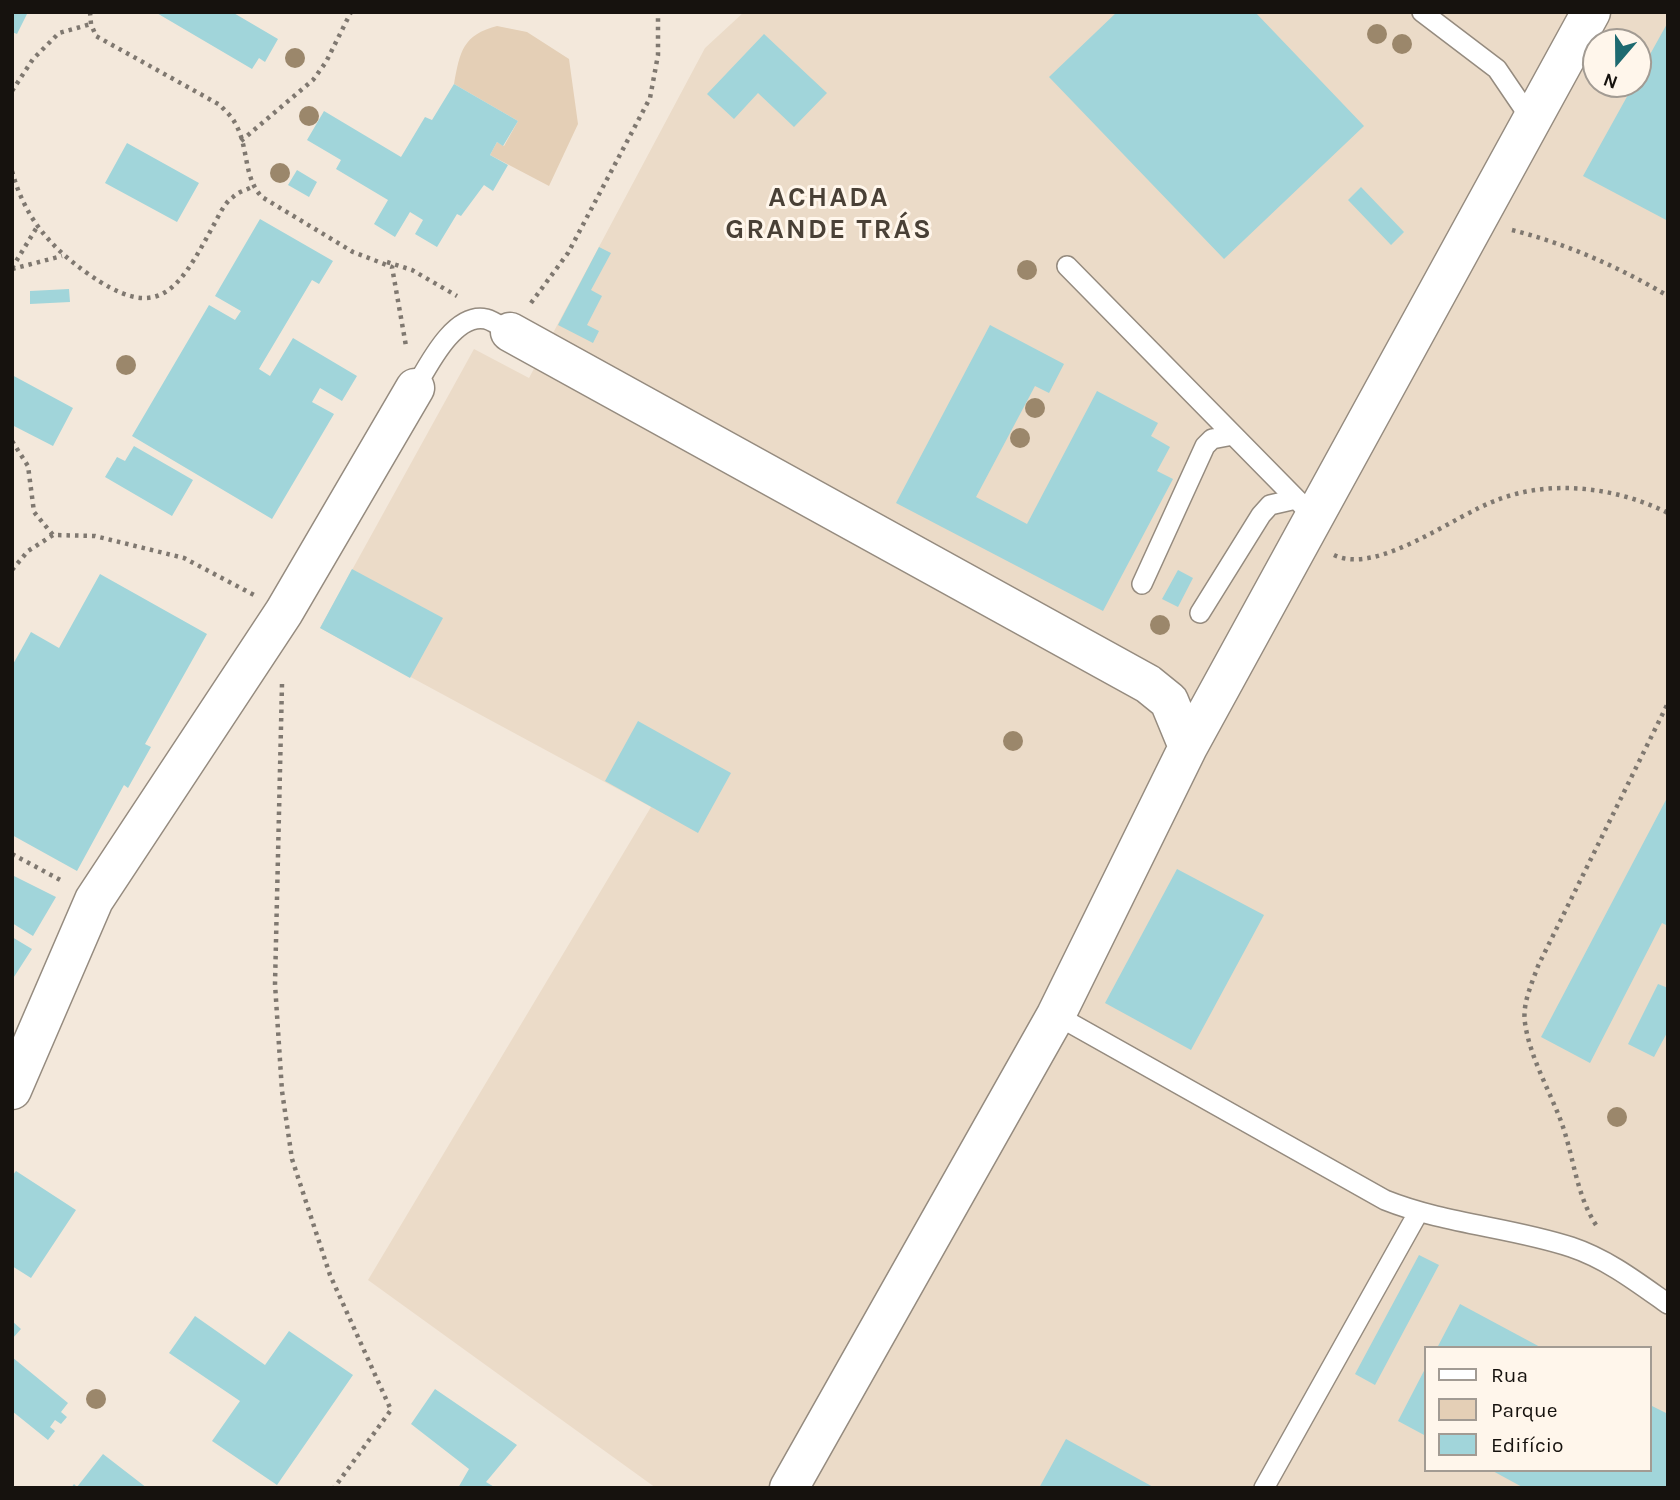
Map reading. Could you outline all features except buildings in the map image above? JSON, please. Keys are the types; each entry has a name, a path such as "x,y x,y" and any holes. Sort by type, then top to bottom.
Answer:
{"street":[{"path":"789,1488 1056,1016 1188,747 1305,519 1478,220 1591,12"},
{"path":"510,332 1148,684 1169,701 1188,747"},
{"path":"12,1090 94,900 284,612 415,388"}],"lane":[{"path":"1422,12 1497,69 1533,122"},
{"path":"1067,266 1233,435 1305,519"},
{"path":"415,388 449,335 466,322 485,318 510,332"},
{"path":"1142,584 1205,446 1212,439 1233,435"},
{"path":"1200,613 1261,515 1270,505 1305,519"},
{"path":"1056,1016 1375,1195 1418,1213 1519,1233 1574,1248 1603,1261 1668,1304"},
{"path":"1264,1488 1418,1213"}],"path":[{"path":"90,12 90,24 96,36 108,45 220,105 236,123 252,187 274,205 352,252 392,267 415,388"},
{"path":"241,141 313,80 326,62 351,12"},
{"path":"510,332 568,253 650,98 658,55 658,12"},
{"path":"12,91 33,59 59,33 90,24"},
{"path":"12,171 23,207 63,256 123,295 147,299 167,292 181,280 233,197 252,187"},
{"path":"1478,220 1540,237 1624,270 1668,296"},
{"path":"12,269 37,227"},
{"path":"352,252 412,270 465,302"},
{"path":"12,269 63,256"},
{"path":"12,441 28,466 34,512 53,535"},
{"path":"1305,519 1339,557 1366,559 1399,548 1498,499 1543,489 1582,488 1619,496 1668,513"},
{"path":"12,570 28,551 53,535 95,536 184,558 284,612"},
{"path":"282,681 275,984 282,1091 290,1145 330,1275 391,1410 334,1488"},
{"path":"1599,1231 1576,1183 1563,1128 1532,1051 1524,1020 1528,996 1538,966 1668,703"},
{"path":"12,854 94,900"}],"shaded area":[{"path":"744,12 1668,12 1668,1488 656,1488 368,1280 651,807 320,628 474,349 529,378 705,48"}],"green space":[{"path":"497,26 527,32 569,59 578,124 549,186 490,155 497,142 504,146 518,121 454,84 458,62 465,46 477,34"}],"district":[{"name":"ACHADA GRANDE TRÁS","path":"829,214"}]}
